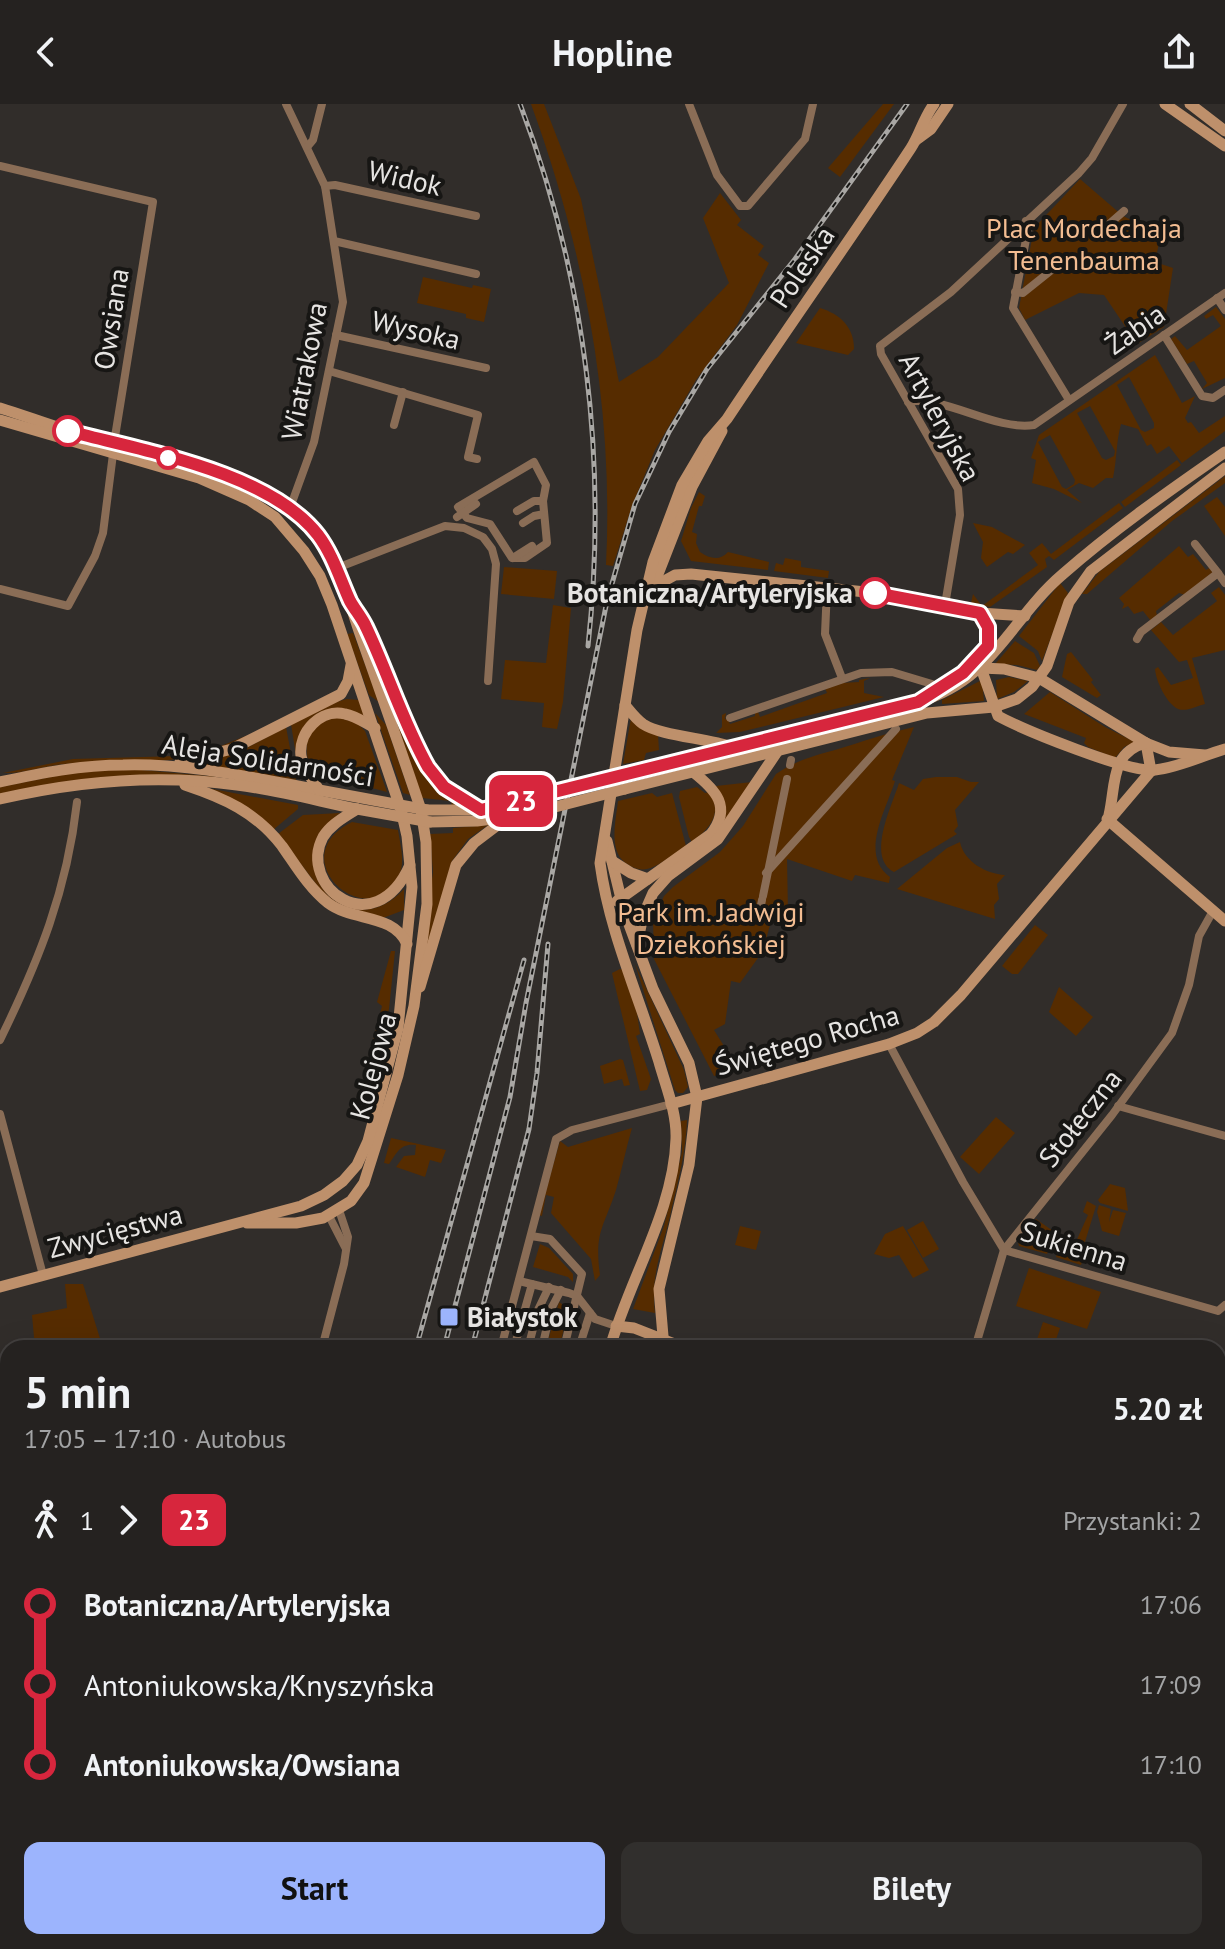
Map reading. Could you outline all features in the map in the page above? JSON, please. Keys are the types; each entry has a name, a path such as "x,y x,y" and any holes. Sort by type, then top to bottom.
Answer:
{"main road":[{"name":"Poleska","path":"916,141 921,123 934,104"},
{"name":"Poleska","path":"612,1340 669,1181 676,1141 671,1104 608,908 600,863 637,630 682,485 708,441 727,419 916,141 931,129 948,104"},
{"path":"1190,104 1225,131"},
{"path":"1170,105 1225,146"},
{"path":"0,408 113,448 276,498 290,508 319,536 337,568 428,767 444,787 481,810"},
{"path":"0,420 113,448"},
{"path":"918,702 954,688 981,668 1062,574 1225,452"},
{"path":"994,707 1017,699 1039,678 1047,666 1069,602 1091,571 1225,468"},
{"name":"Kolejowa","path":"230,484 275,517 304,551 320,576 365,698 401,810 411,864 407,945 393,1051 368,1141 350,1174 324,1195"},
{"path":"658,564 691,574"},
{"path":"658,564 675,575"},
{"path":"650,592 675,575 691,574 827,588 980,613 1025,616"},
{"name":"Kolejowa","path":"334,1213 358,1194 364,1183 398,1075 414,1006 427,904 426,842 421,810 351,602"},
{"path":"918,702 963,673 988,646 988,627 980,613"},
{"path":"155,765 191,761 232,749 341,694 348,681 351,661"},
{"path":"981,668 1004,669 1039,678 1146,743 1169,752 1205,755"},
{"path":"981,668 998,716 1118,764 1151,771 1183,764 1225,749"},
{"path":"341,694 386,706"},
{"name":"Aleja Solidarności","path":"0,799 107,781 219,777 319,790 427,810 481,810 918,702"},
{"path":"625,705 641,723 654,729 711,740 732,748"},
{"name":"Aleja Solidarności","path":"0,782 49,771 155,765 430,822 508,817 927,713 994,707"},
{"path":"319,790 301,759 301,747 308,728 327,715 344,713 375,728"},
{"path":"1118,764 1125,753 1146,743"},
{"path":"1146,743 1151,771"},
{"path":"637,945 643,916 653,893 668,876 718,839 777,752"},
{"path":"1091,754 1114,781"},
{"name":"Świętego Rocha","path":"1107,819 1118,764"},
{"name":"Świętego Rocha","path":"671,1104 889,1044 917,1033 944,1012 1151,771"},
{"path":"608,908 717,827 720,815 717,794 690,773"},
{"path":"171,780 230,801 247,811 272,835 311,886 329,904 356,916 388,923 399,930 407,945"},
{"path":"357,809 330,827 323,838 318,857 325,882 341,898 367,904 393,894 411,864"},
{"path":"414,1006 456,865 474,843 508,817"},
{"path":"1107,819 1225,921"},
{"name":"Poleska","path":"606,837 620,899 653,989 689,1063 697,1097"},
{"path":"612,861 648,879"},
{"path":"388,923 409,912 421,897 426,881"},
{"path":"664,1340 661,1272 689,1165 697,1097"},
{"path":"350,1174 364,1183"},
{"path":"324,1195 334,1213"},
{"name":"Zwycięstwa","path":"0,1287 295,1207 324,1195"},
{"path":"295,1207 296,1223"},
{"name":"Zwycięstwa","path":"242,1222 296,1223 334,1213"},
{"path":"616,1326 634,1328 656,1340"}],"street":[{"name":"Wiatrakowa","path":"286,104 325,186 343,302 314,442 290,508"},
{"path":"308,146 313,140 322,104"},
{"path":"689,104 723,185 740,206 748,206 805,139 813,104"},
{"path":"1069,400 1013,304 1028,229 1026,221 1092,158 1123,104"},
{"name":"Owsiana","path":"0,166 153,202 113,448 103,533 95,556 68,606 0,589"},
{"name":"Widok","path":"325,186 335,185 476,216"},
{"path":"1100,232 1124,211"},
{"name":"Artyleryjska","path":"945,605 960,515 960,494 881,354 880,346 951,292 1026,221"},
{"path":"334,241 476,274"},
{"path":"1015,292 1023,293 1058,265"},
{"path":"1221,296 1225,310"},
{"name":"Żabia","path":"908,402 924,400 980,417 1030,426 1221,296"},
{"name":"Wysoka","path":"336,335 486,368"},
{"path":"1164,335 1202,396 1213,398 1225,390"},
{"path":"329,371 478,415 468,457 477,459"},
{"path":"394,425 403,392"},
{"path":"459,516 458,507 534,462 546,480 543,501 547,543 525,558 512,558"},
{"path":"517,511 534,501 543,501"},
{"path":"459,516 476,504"},
{"path":"523,523 544,514"},
{"path":"459,516 490,524 512,558"},
{"path":"337,568 445,526 474,531 489,543 495,555 488,681"},
{"path":"1195,544 1225,583"},
{"path":"512,558 532,546"},
{"path":"1137,639 1141,632 1218,573"},
{"path":"827,588 825,634 842,678"},
{"path":"730,718 861,673 892,672 932,684"},
{"path":"766,873 896,729"},
{"path":"760,910 787,779"},
{"path":"0,1040 47,937 67,867 77,802"},
{"name":"Stołeczna","path":"977,1340 1004,1250 1118,1106 1177,1025 1199,936 1213,911"},
{"name":"Sukienna","path":"889,1044 963,1182 1004,1250 1222,1308"},
{"name":"Świętego Rocha","path":"531,1236 554,1143 559,1136 671,1104"},
{"path":"1118,1106 1225,1136"},
{"path":"0,1114 43,1275"},
{"path":"324,1340 346,1250 334,1213"},
{"path":"503,1340 531,1236 550,1239 582,1274 566,1340"},
{"path":"519,1281 577,1296 595,1319 616,1326"},
{"path":"516,1340 532,1284"},
{"path":"530,1340 540,1304 549,1287"},
{"path":"544,1340 551,1309 561,1290"},
{"path":"582,1340 590,1313"}],"green space":[{"path":"531,104 544,104 581,199 619,382 658,357 729,283 703,218 720,193 741,220 737,225 764,246 758,255 769,263 737,325 696,380 655,450 632,506 613,566 606,565 605,447 592,331 567,216"},
{"path":"883,104 894,104 840,177 828,168"},
{"name":"Plac Mordechaja Tenenbauma","path":"1080,179 1123,216 1161,234 1155,262 1173,268 1164,327 1137,344 1104,295 1079,293 1025,320 1019,308 1034,228"},
{"path":"423,277 491,289 484,322 466,318 466,314 417,303"},
{"path":"1216,307 1225,319 1225,378 1202,389 1207,383 1194,361 1187,364 1171,339 1175,336 1187,350 1221,326 1213,315 1206,319 1204,316"},
{"path":"820,308 840,318 849,328 854,349 848,355 796,343"},
{"path":"1155,355 1182,403 1195,396 1185,418 1199,433 1225,416 1225,431 1182,463 1169,446 1157,454 1151,444 1147,446 1138,429 1121,424 1113,478 1106,478 1093,488 1079,483 1067,490 1082,503 1054,489 1032,483 1036,460 1031,458 1039,435","holes":["1129,377 1154,423 1154,428 1145,432 1141,430 1117,385","1090,406 1115,451 1114,456 1106,460 1102,458 1077,413","1050,435 1075,480 1074,484 1066,489 1062,487 1038,442"]},
{"path":"1177,460 1181,465 1125,507 1121,502"},
{"path":"1225,476 1225,483 1172,521 1087,594 1082,594 1099,572"},
{"path":"699,492 705,496 692,532 697,534 696,543 700,552 715,558 728,552 769,562 768,570 691,561 681,541"},
{"path":"1217,497 1225,507 1225,536 1204,506"},
{"path":"1119,503 1123,508 1054,560 1049,556 1045,559 1047,567 990,607 983,605 1038,565 1029,553 1042,543 1051,554"},
{"path":"973,523 992,527 1025,545 1013,554 1008,552 987,567 981,558 983,542"},
{"path":"1179,546 1188,557 1193,554 1206,570 1211,567 1213,572 1185,595 1179,593 1156,611 1157,616 1151,621 1143,611 1134,614 1128,606 1122,609 1124,604 1119,598"},
{"path":"785,558 801,561 801,567 829,571 828,578 774,571 776,563 783,565"},
{"path":"504,567 557,571 554,599 501,594"},
{"path":"1060,583 1068,593 1042,661 1038,651 1019,636"},
{"path":"1219,587 1225,595 1225,650 1192,658 1205,704 1181,710 1169,702 1162,691 1155,669 1158,667 1171,685 1193,678 1187,660 1179,662 1151,630 1161,622 1173,635 1217,601 1211,593"},
{"path":"973,594 981,605 971,603"},
{"path":"553,605 571,608 563,702 557,729 542,727 544,703 501,699 505,660 546,663"},
{"path":"363,629 418,760 433,783 462,805 452,806 451,801 422,798"},
{"path":"353,633 379,702 369,695 347,634"},
{"path":"1015,641 1034,653 1040,666 1037,670 995,664"},
{"path":"1071,652 1093,680 1091,682 1101,695 1097,698 1062,677 1067,654"},
{"path":"1009,677 1028,681 1014,692 997,699 996,680"},
{"path":"870,678 864,681 864,693 884,697 740,732 716,733 722,727 722,715 726,713 725,719 730,724 755,716 758,712 760,717 827,693 825,688"},
{"path":"982,680 984,701 942,704 942,700"},
{"path":"1050,692 1135,742 1124,747 1115,758 1088,747 1084,743 1086,738 1024,714"},
{"path":"359,700 367,720 320,712 307,723 299,736 298,768 291,724 332,703"},
{"path":"375,713 386,725 410,795 403,793"},
{"path":"337,717 357,723 365,731 387,792 312,772 307,753 309,737 318,725"},
{"path":"631,718 658,735 659,750 646,753 644,760 623,764"},
{"path":"286,727 296,780 195,764 241,751"},
{"name":"Park im. Jadwigi Dziekońskiej","path":"914,727 892,780 895,781 878,832 876,857 890,877 889,883 855,875 852,881 787,859 788,913 771,921 763,951 740,983 731,981 725,1024 714,1030 727,1051 731,1072 714,1076 654,959 653,920 664,896 720,852 743,826 776,774 812,757"},
{"path":"248,735 205,754 182,758 64,764 3,773 73,759 178,756 206,752"},
{"path":"130,769 220,777 0,796 0,787 80,771"},
{"path":"957,777 979,782 955,810 958,826 954,831 957,834 894,872 886,865 881,843 899,783 914,790 923,779"},
{"path":"752,782 720,830 716,786"},
{"path":"202,787 298,805 298,809 273,830 240,804"},
{"path":"697,787 705,793 709,792 715,814 709,826 692,842 679,797 680,791"},
{"path":"652,793 657,797 672,793 686,846 657,865 638,869 622,860 615,845 618,801"},
{"path":"340,813 321,834 314,856 316,876 327,893 343,905 362,910 383,905 404,889 404,910 383,918 339,905 323,893 278,834 303,815"},
{"path":"352,822 398,830 401,868 387,892 370,898 353,896 338,886 327,872 324,855 332,837"},
{"path":"488,825 468,839 452,861 419,975 433,872 430,834 453,833 453,828"},
{"path":"960,842 966,855 977,866 1005,875 997,884 999,899 994,905 995,919 897,889 947,848"},
{"path":"1035,925 1048,935 1018,974 1012,974 1002,966"},
{"path":"391,951 395,951 389,1009 383,1032 383,1053 371,1065 373,1057 369,1056 382,1006 377,1002"},
{"path":"635,964 684,1070 688,1087 683,1093 675,1090"},
{"path":"624,970 636,1006 640,1034 636,1036 651,1079 647,1090 640,1091 612,973"},
{"path":"1059,987 1093,1017 1076,1036 1049,1012"},
{"path":"623,1060 630,1085 624,1086 622,1079 604,1084 600,1066"},
{"path":"996,1117 1015,1133 979,1174 960,1157"},
{"path":"687,1120 680,1175 654,1284 655,1313 633,1309 664,1226 682,1152 681,1121"},
{"path":"632,1128 616,1190 601,1230 598,1249 600,1275 595,1281 591,1259 551,1213 554,1197 546,1195 542,1216 539,1215 560,1141 568,1147"},
{"path":"391,1138 446,1150 441,1163 430,1160 425,1177 396,1167 404,1156 415,1155 416,1145 403,1147 389,1164 384,1163"},
{"path":"1110,1184 1125,1188 1128,1211 1098,1200"},
{"path":"1087,1201 1096,1206 1081,1255 1084,1256 1081,1265 1056,1257 1060,1243 1053,1241 1047,1254 1019,1246 1018,1242 1036,1219 1074,1246 1088,1215 1083,1212"},
{"path":"1099,1205 1111,1209 1109,1222 1113,1210 1126,1213 1119,1236 1102,1231 1097,1212"},
{"path":"923,1221 939,1249 923,1258 907,1230"},
{"path":"740,1226 761,1231 756,1250 735,1245"},
{"path":"903,1226 929,1270 913,1278 899,1255 889,1258 874,1254 885,1234"},
{"path":"540,1244 549,1248 573,1274 573,1282 568,1277 533,1267"},
{"path":"1029,1268 1101,1292 1087,1329 1016,1306"},
{"path":"65,1284 83,1284 100,1340 34,1340 32,1315 67,1308"},
{"path":"559,1302 569,1309 561,1340 548,1340"},
{"path":"1043,1322 1060,1328 1056,1340 1037,1340"}],"railway":[{"path":"520,104 543,169 561,236 576,303 586,371 593,440 595,508 594,577 588,646"},
{"path":"446,1340 510,1097 607,601 635,504 669,432 707,369 795,259 907,104"},
{"path":"474,1340 529,1129 548,944"},
{"path":"418,1340 524,960"}],"bus line":[{"name":"23","path":"68,431 210,470 259,488 300,516 319,536 337,568 421,756 437,781 481,810 918,702 963,673 988,646 988,627 980,613 875,593"}],"place":[{"name":"Botaniczna/Artyleryjska","path":"875,593"},
{"name":"Białystok","path":"449,1317"}]}
